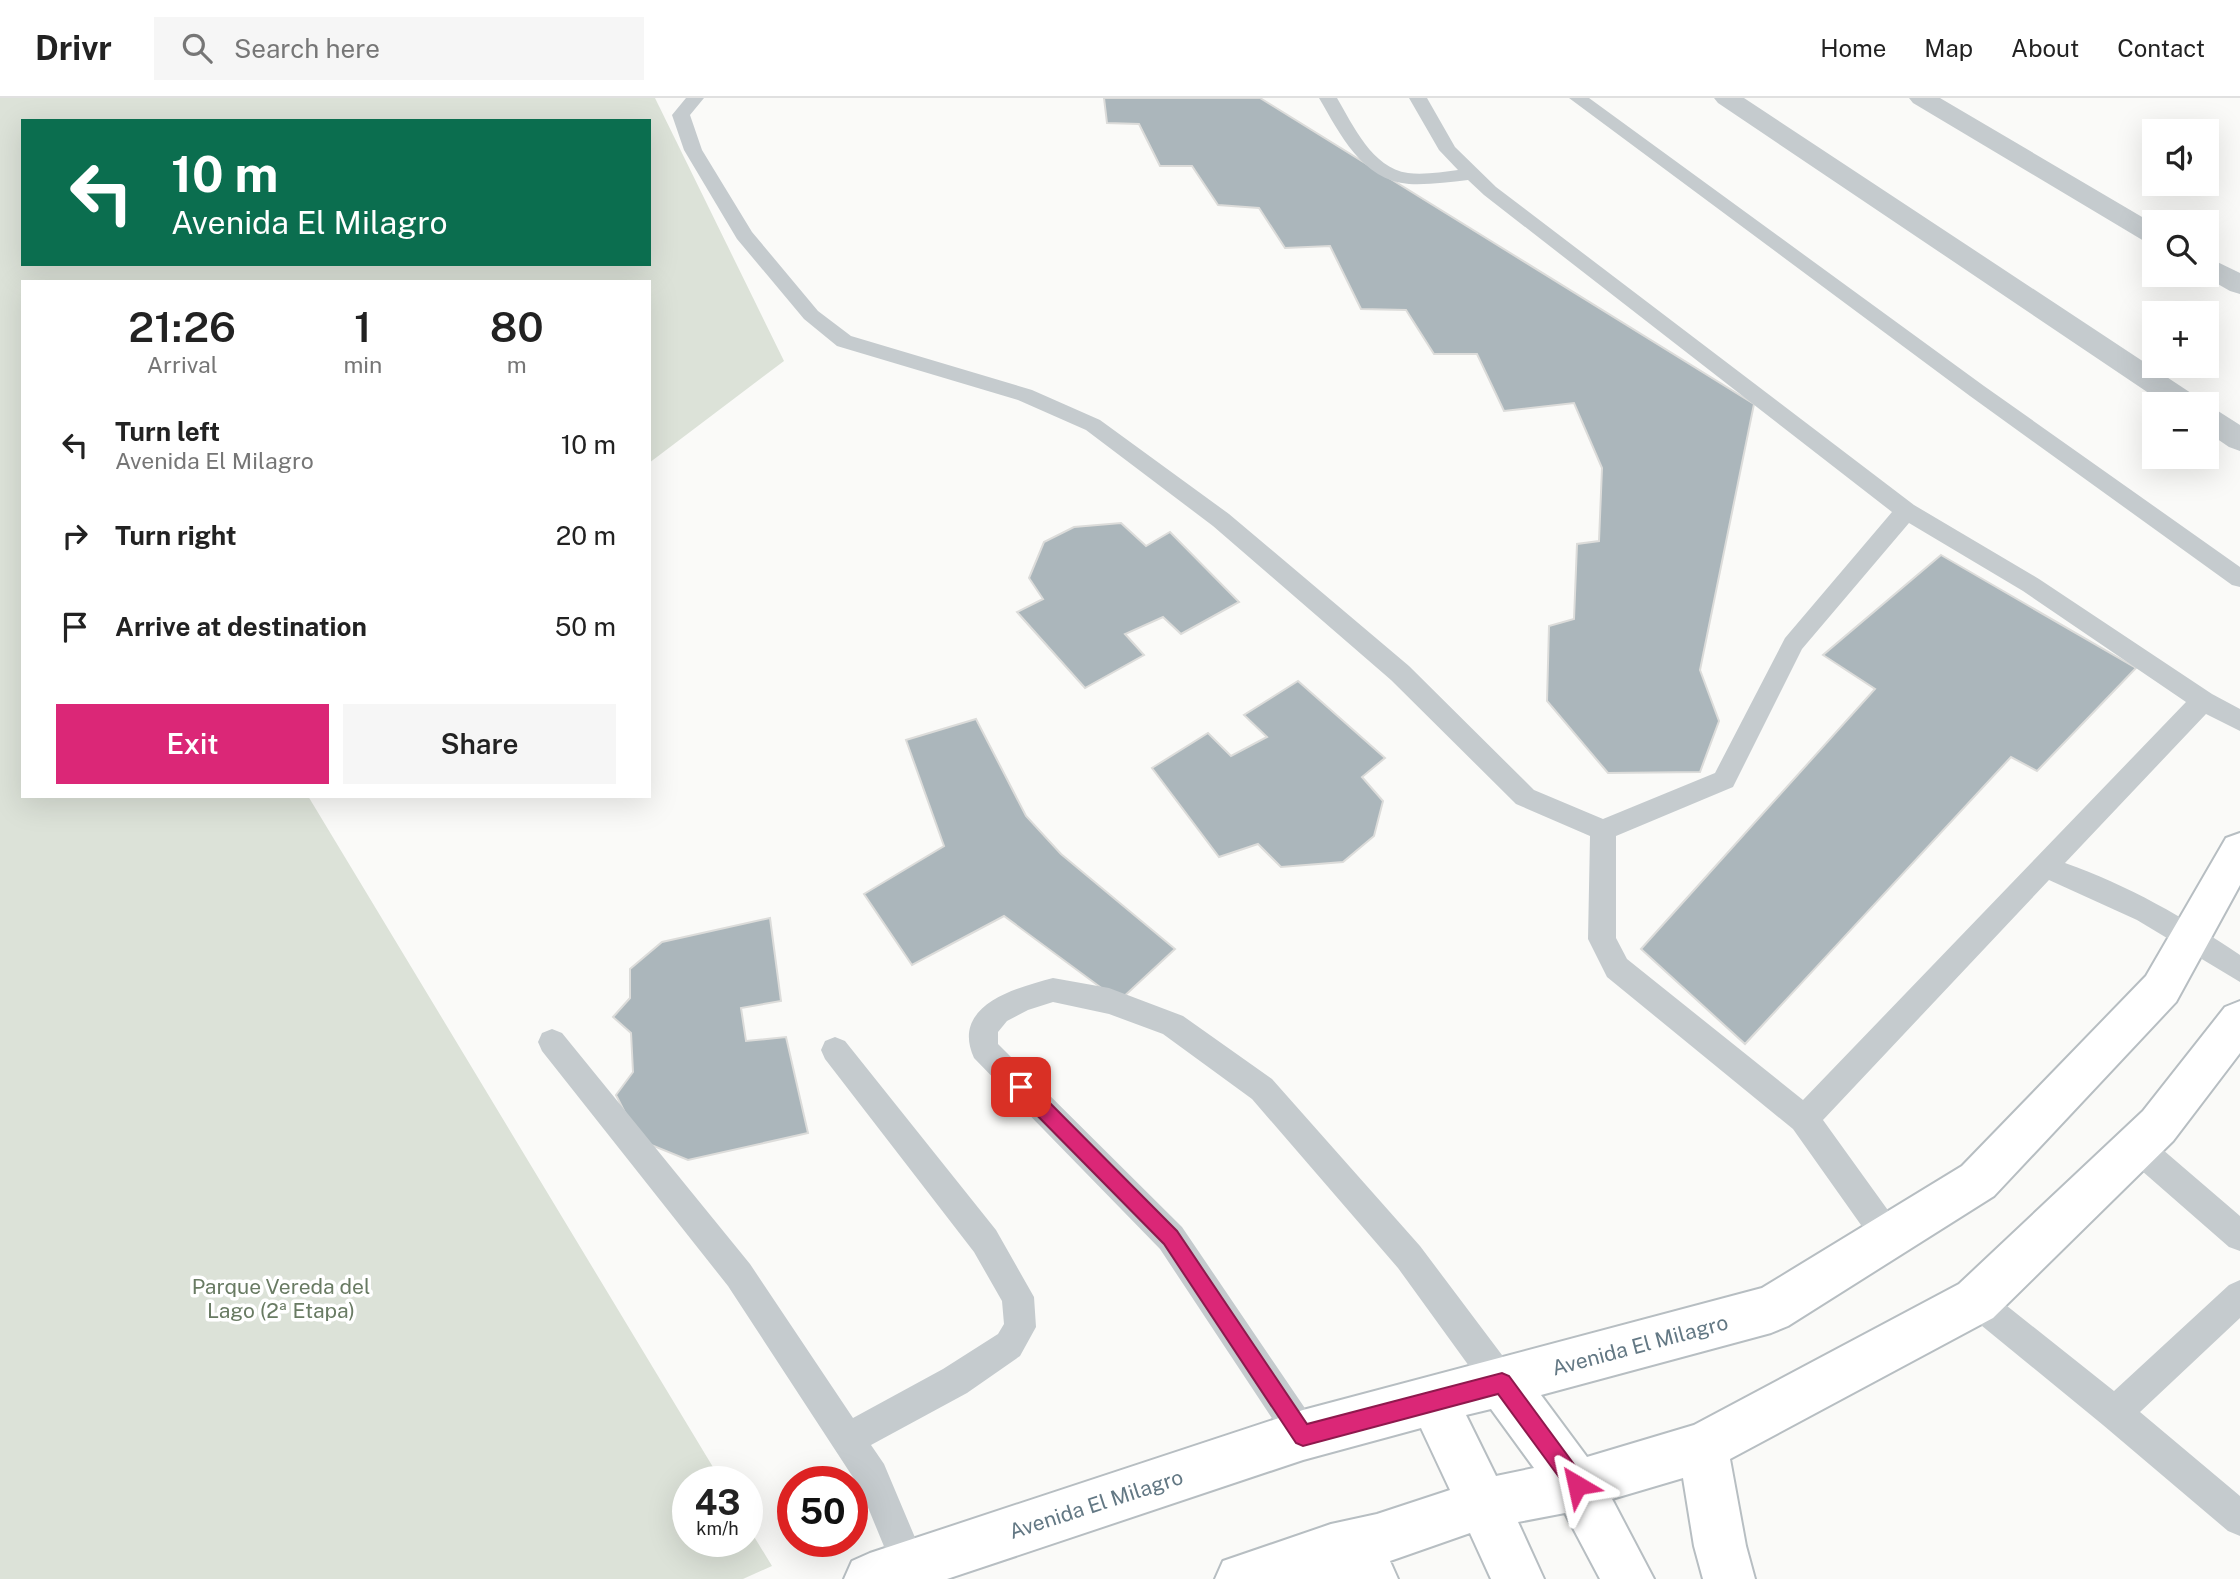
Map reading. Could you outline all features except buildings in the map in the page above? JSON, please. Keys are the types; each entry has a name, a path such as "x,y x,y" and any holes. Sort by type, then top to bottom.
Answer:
{"main road":[{"name":"Avenida El Milagro","path":"889,1572 1303,1435 1771,1309 1978,1181 2161,989 2240,849"},
{"path":"1241,1579 1331,1550 1377,1540 1482,1504 1577,1485 1703,1447 1976,1301 2158,1126 2240,1020"},
{"path":"1502,1383 1577,1485 1628,1579"},
{"path":"1434,1401 1518,1579"},
{"path":"1703,1447 1720,1546 1729,1579"},
{"path":"1331,1550 1372,1579"}],"street":[{"path":"1727,98 2168,392"},
{"path":"1922,98 2142,228"},
{"path":"2219,273 2240,285"},
{"path":"2219,426 2240,440"}],"lane":[{"path":"695,98 681,115 693,150 744,235 811,314 844,341 1026,395 1093,425 1232,529 1400,673 1525,797 1603,830 1724,780 1793,643 1906,511"},
{"path":"1328,98 1359,150 1389,174 1405,178 1474,174"},
{"path":"1419,98 1448,150 1501,199 1906,511 2031,585 2203,701 2240,721"},
{"path":"1578,98 1977,391 2240,579"},
{"path":"1804,1119 2203,701"},
{"path":"1603,830 1602,939 1617,968 1804,1119 1889,1238"},
{"path":"2045,867 2089,881 2135,903 2240,970"},
{"path":"1303,1435 1171,1238 984,1049 984,1028 997,1012 1021,999 1053,990 1109,1001 1173,1025 1262,1089 1409,1257 1502,1383"},
{"path":"552,1042 739,1275 872,1476 889,1572"},
{"path":"835,1050 985,1241 1018,1297 1020,1327 1009,1345 955,1381 848,1440"},
{"path":"2137,1147 2240,1236"},
{"path":"2115,1413 2240,1296"},
{"path":"1976,1301 2115,1413 2240,1519"}],"green space":[{"name":"Parque Vereda del Lago (2ª Etapa)","path":"0,98 655,98 784,361 651,461 651,280 21,280 21,798 309,798 712,1466 672,1466 672,1557 763,1557 763,1551 772,1566 743,1579 0,1579"}],"route":[{"path":"1021,1087 1171,1238 1303,1435 1502,1383 1577,1485"}]}
